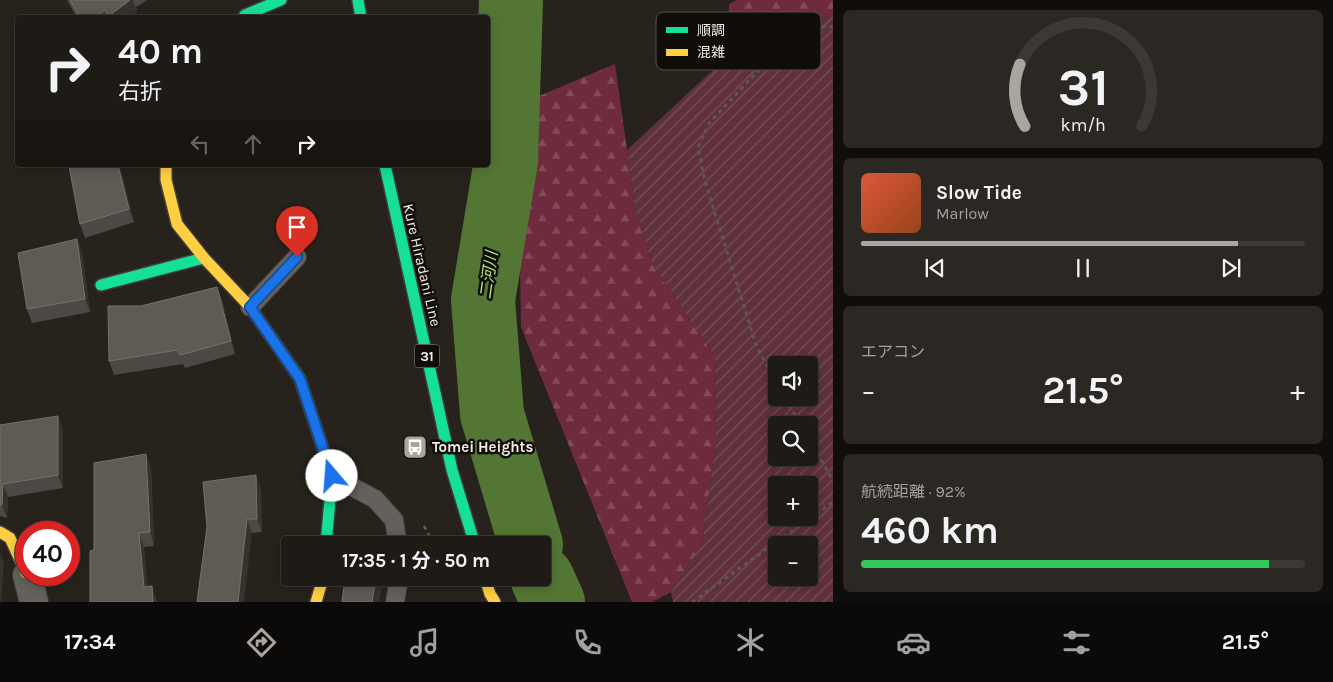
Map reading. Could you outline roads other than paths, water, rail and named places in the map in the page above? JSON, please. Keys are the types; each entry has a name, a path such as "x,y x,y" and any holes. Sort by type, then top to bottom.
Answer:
{"street":[{"path":"245,15 281,0"},
{"path":"358,0 360,15"},
{"path":"166,167 166,180 177,224 204,258 250,307 300,379 332,476 327,536"},
{"name":"Kure Hiradani Line","path":"385,167 452,470 472,536"},
{"path":"102,285 204,258"},
{"path":"0,532 10,538 15,549"},
{"path":"30,586 34,602"},
{"path":"316,602 321,586"},
{"path":"488,586 495,602"}],"lane":[{"path":"250,307 297,257"},
{"path":"332,476 375,499 394,520 397,536"},
{"path":"395,602 398,586"}],"waterway":[{"name":"二河川","path":"511,0 506,161 483,300 492,414 528,536"},
{"name":"二河川","path":"546,586 553,602"}],"place":[{"name":"Tomei Heights","path":"415,447"}]}
